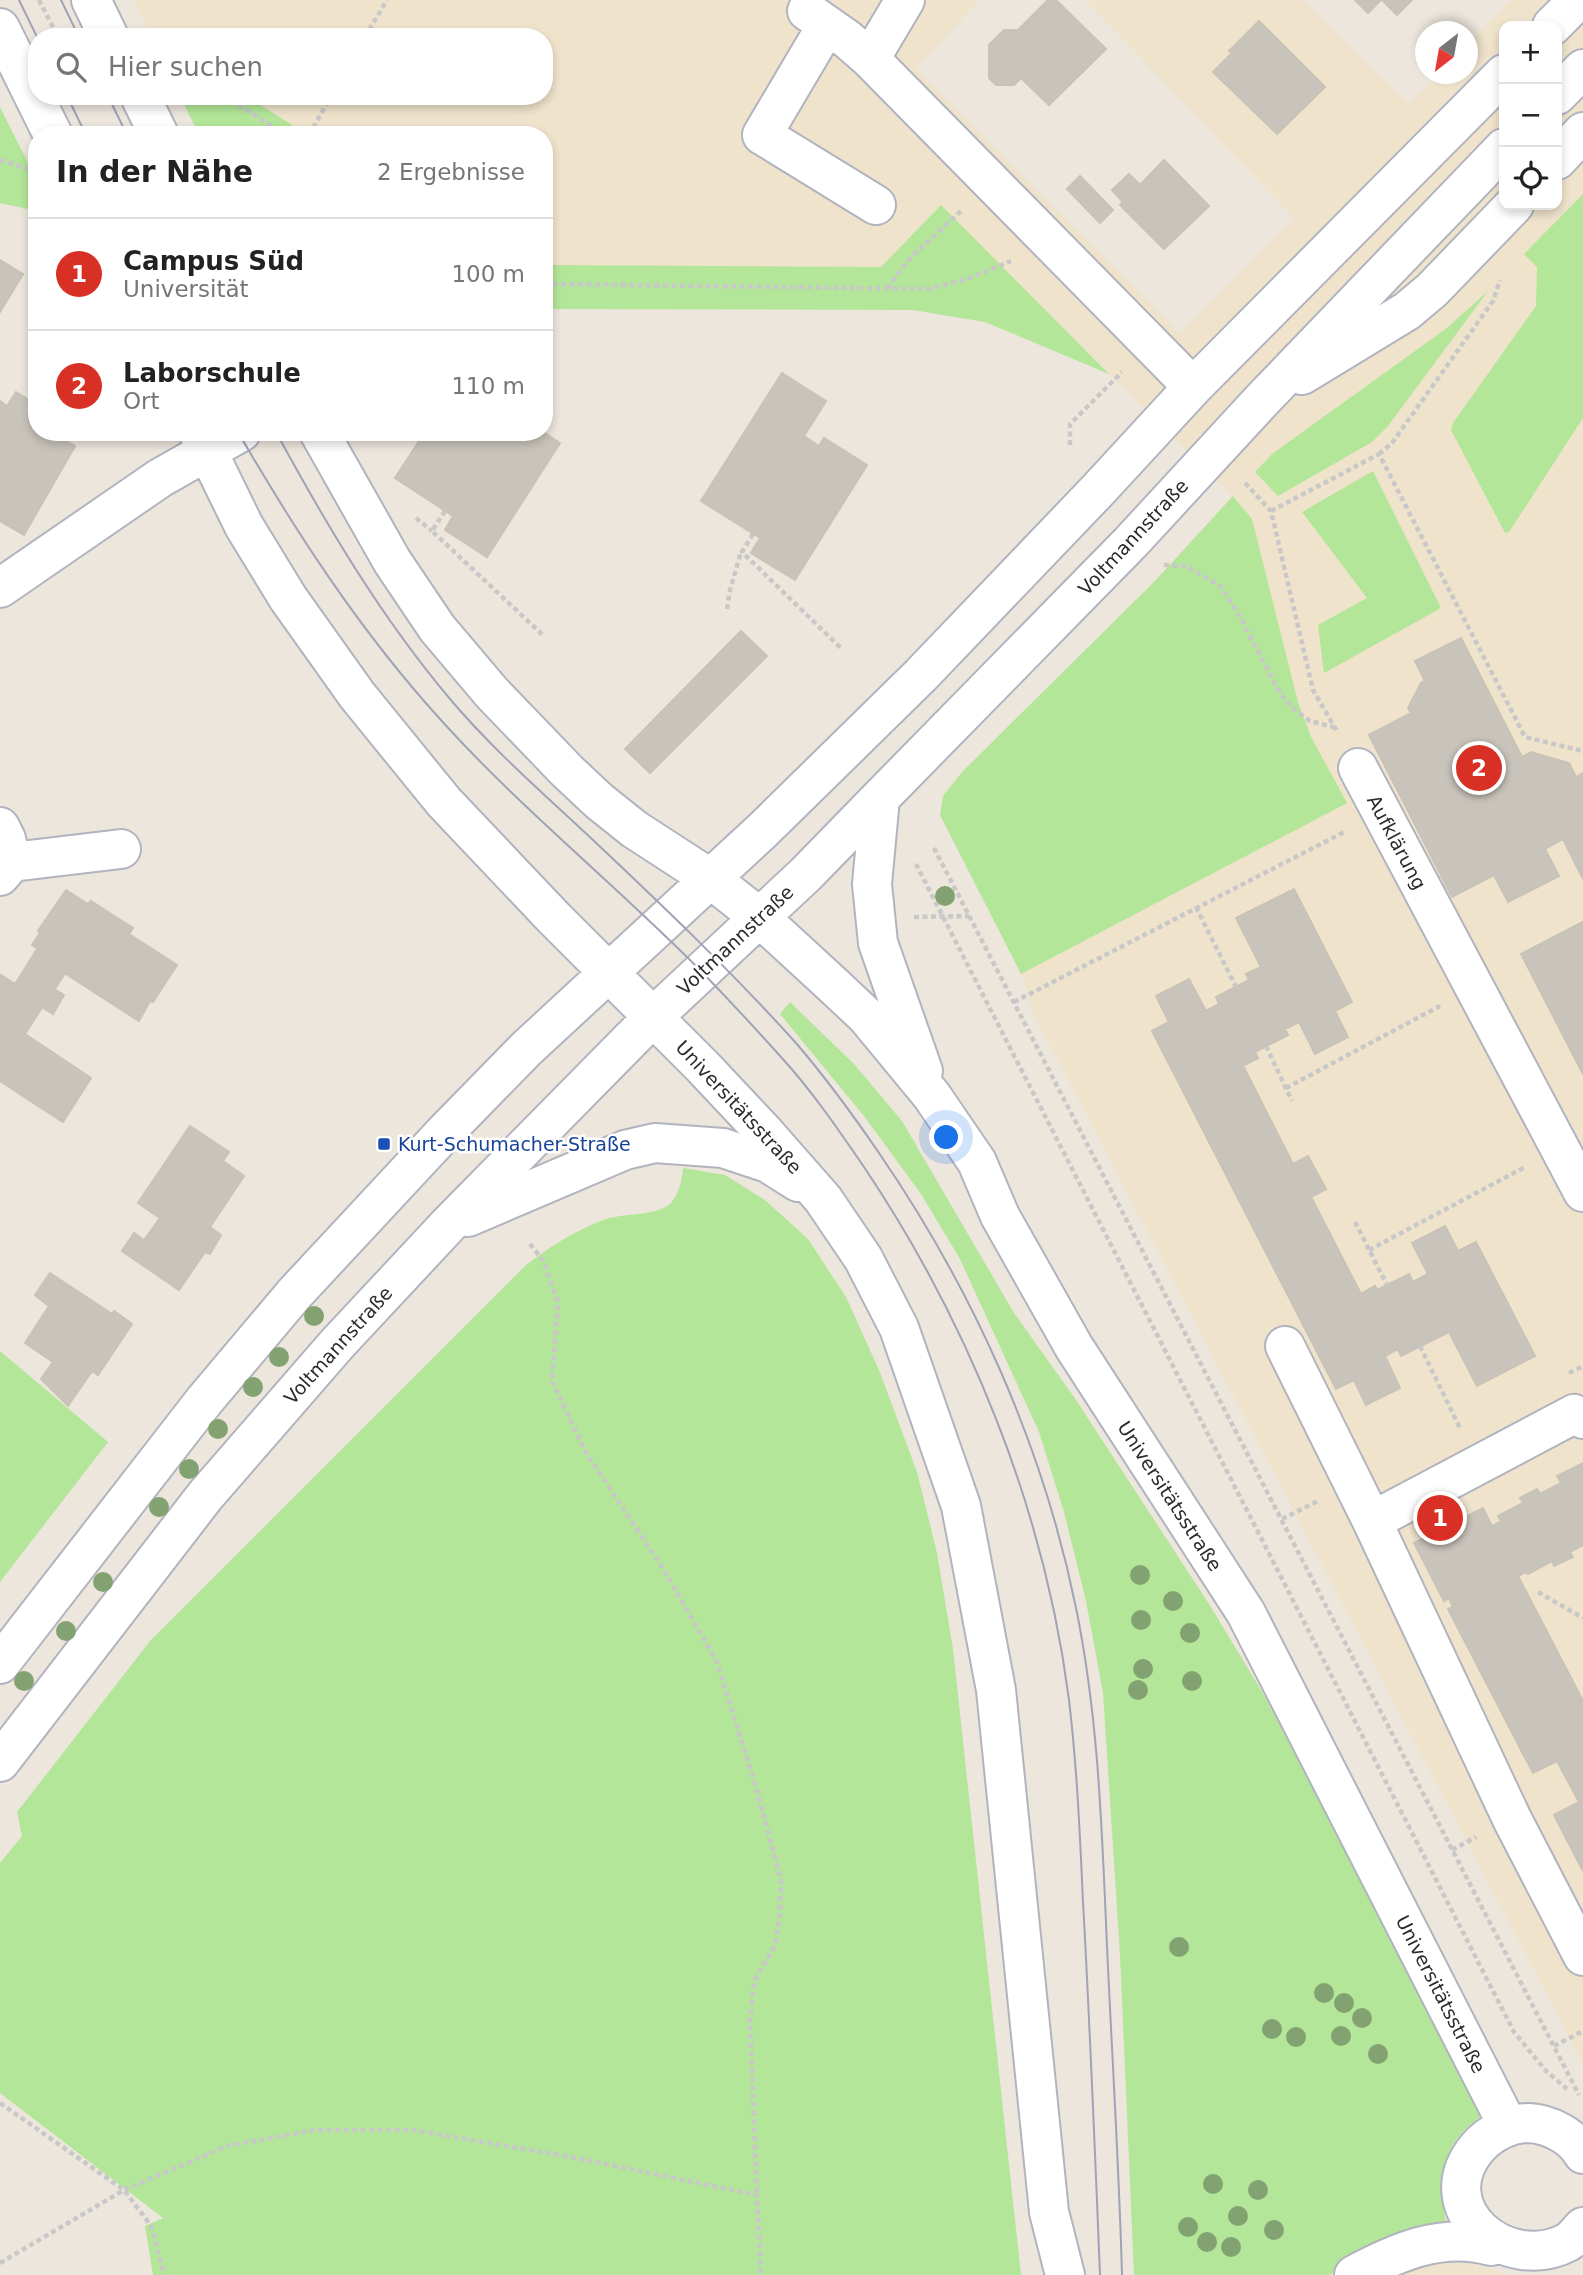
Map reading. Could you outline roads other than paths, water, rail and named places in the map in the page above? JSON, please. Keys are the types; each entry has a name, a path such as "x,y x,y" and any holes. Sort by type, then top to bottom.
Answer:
{"street":[{"path":"90,0 104,28"},
{"path":"870,59 905,0"},
{"path":"1557,21 1578,0"},
{"path":"876,205 762,135 817,18 870,59 1193,387"},
{"path":"0,28 28,85"},
{"path":"1562,90 1583,69"},
{"path":"0,1664 204,1401 295,1293 461,1115 526,1049 711,879 921,675 1193,387 1499,79"},
{"path":"38,105 49,126"},
{"path":"144,105 155,126"},
{"path":"1562,155 1583,132"},
{"name":"Voltmannstraße","path":"0,1762 205,1496 337,1344 449,1224 653,1017 806,873 880,798 1130,541 1499,153"},
{"path":"1262,400 1406,311 1432,290 1509,210"},
{"path":"324,441 392,561 437,628 492,692 599,801 634,829 711,879 759,917"},
{"path":"0,588 143,490 202,442 244,526 282,588 356,695 444,802 653,1017"},
{"name":"Aufklärung","path":"1358,768 1583,1192"},
{"path":"880,798 872,884 878,943 932,1096"},
{"path":"4,855 121,849"},
{"name":"Universitätsstraße","path":"759,917 866,1016 932,1096 977,1162 1000,1216 1074,1347 1246,1613 1508,2126"},
{"name":"Universitätsstraße","path":"653,1017 765,1133 822,1199 863,1258 899,1328 961,1506 996,1690 1049,2212 1065,2275"},
{"path":"449,1224 625,1150 655,1143 723,1148 746,1155 768,1163 822,1199"},
{"path":"1285,1346 1372,1521 1512,1819 1583,1956"},
{"path":"1372,1521 1574,1415 1583,1419"},
{"path":"1491,2246 1473,2228 1463,2205 1461,2181 1470,2157 1486,2138 1508,2126 1528,2123 1548,2126 1566,2136 1583,2154"},
{"name":"Universitätsstraße","path":"1045,2275 1049,2212"},
{"path":"1354,2275 1389,2256 1450,2241 1472,2240 1542,2266 1549,2253 1569,2242 1583,2227"}],"tram line":[{"path":"19,0 33,28"},
{"path":"61,0 75,28"},
{"path":"71,105 82,126"},
{"path":"112,105 123,126"},
{"path":"243,441 283,508 332,581 411,686 503,784 701,971 803,1083 864,1167 902,1228 969,1355 1022,1490 1058,1629 1069,1700 1079,1826 1100,2275"},
{"path":"281,441 356,570 401,636 450,699 501,754 722,965 796,1043 829,1083 913,1205 974,1314 1024,1429 1045,1487 1062,1547 1084,1650 1095,1734 1101,1819 1122,2275"}],"place":[{"name":"Laborschule","path":"1479,768"},
{"name":"Kurt-Schumacher-Straße","path":"384,1144"},
{"name":"Campus Süd","path":"1440,1518"}]}
